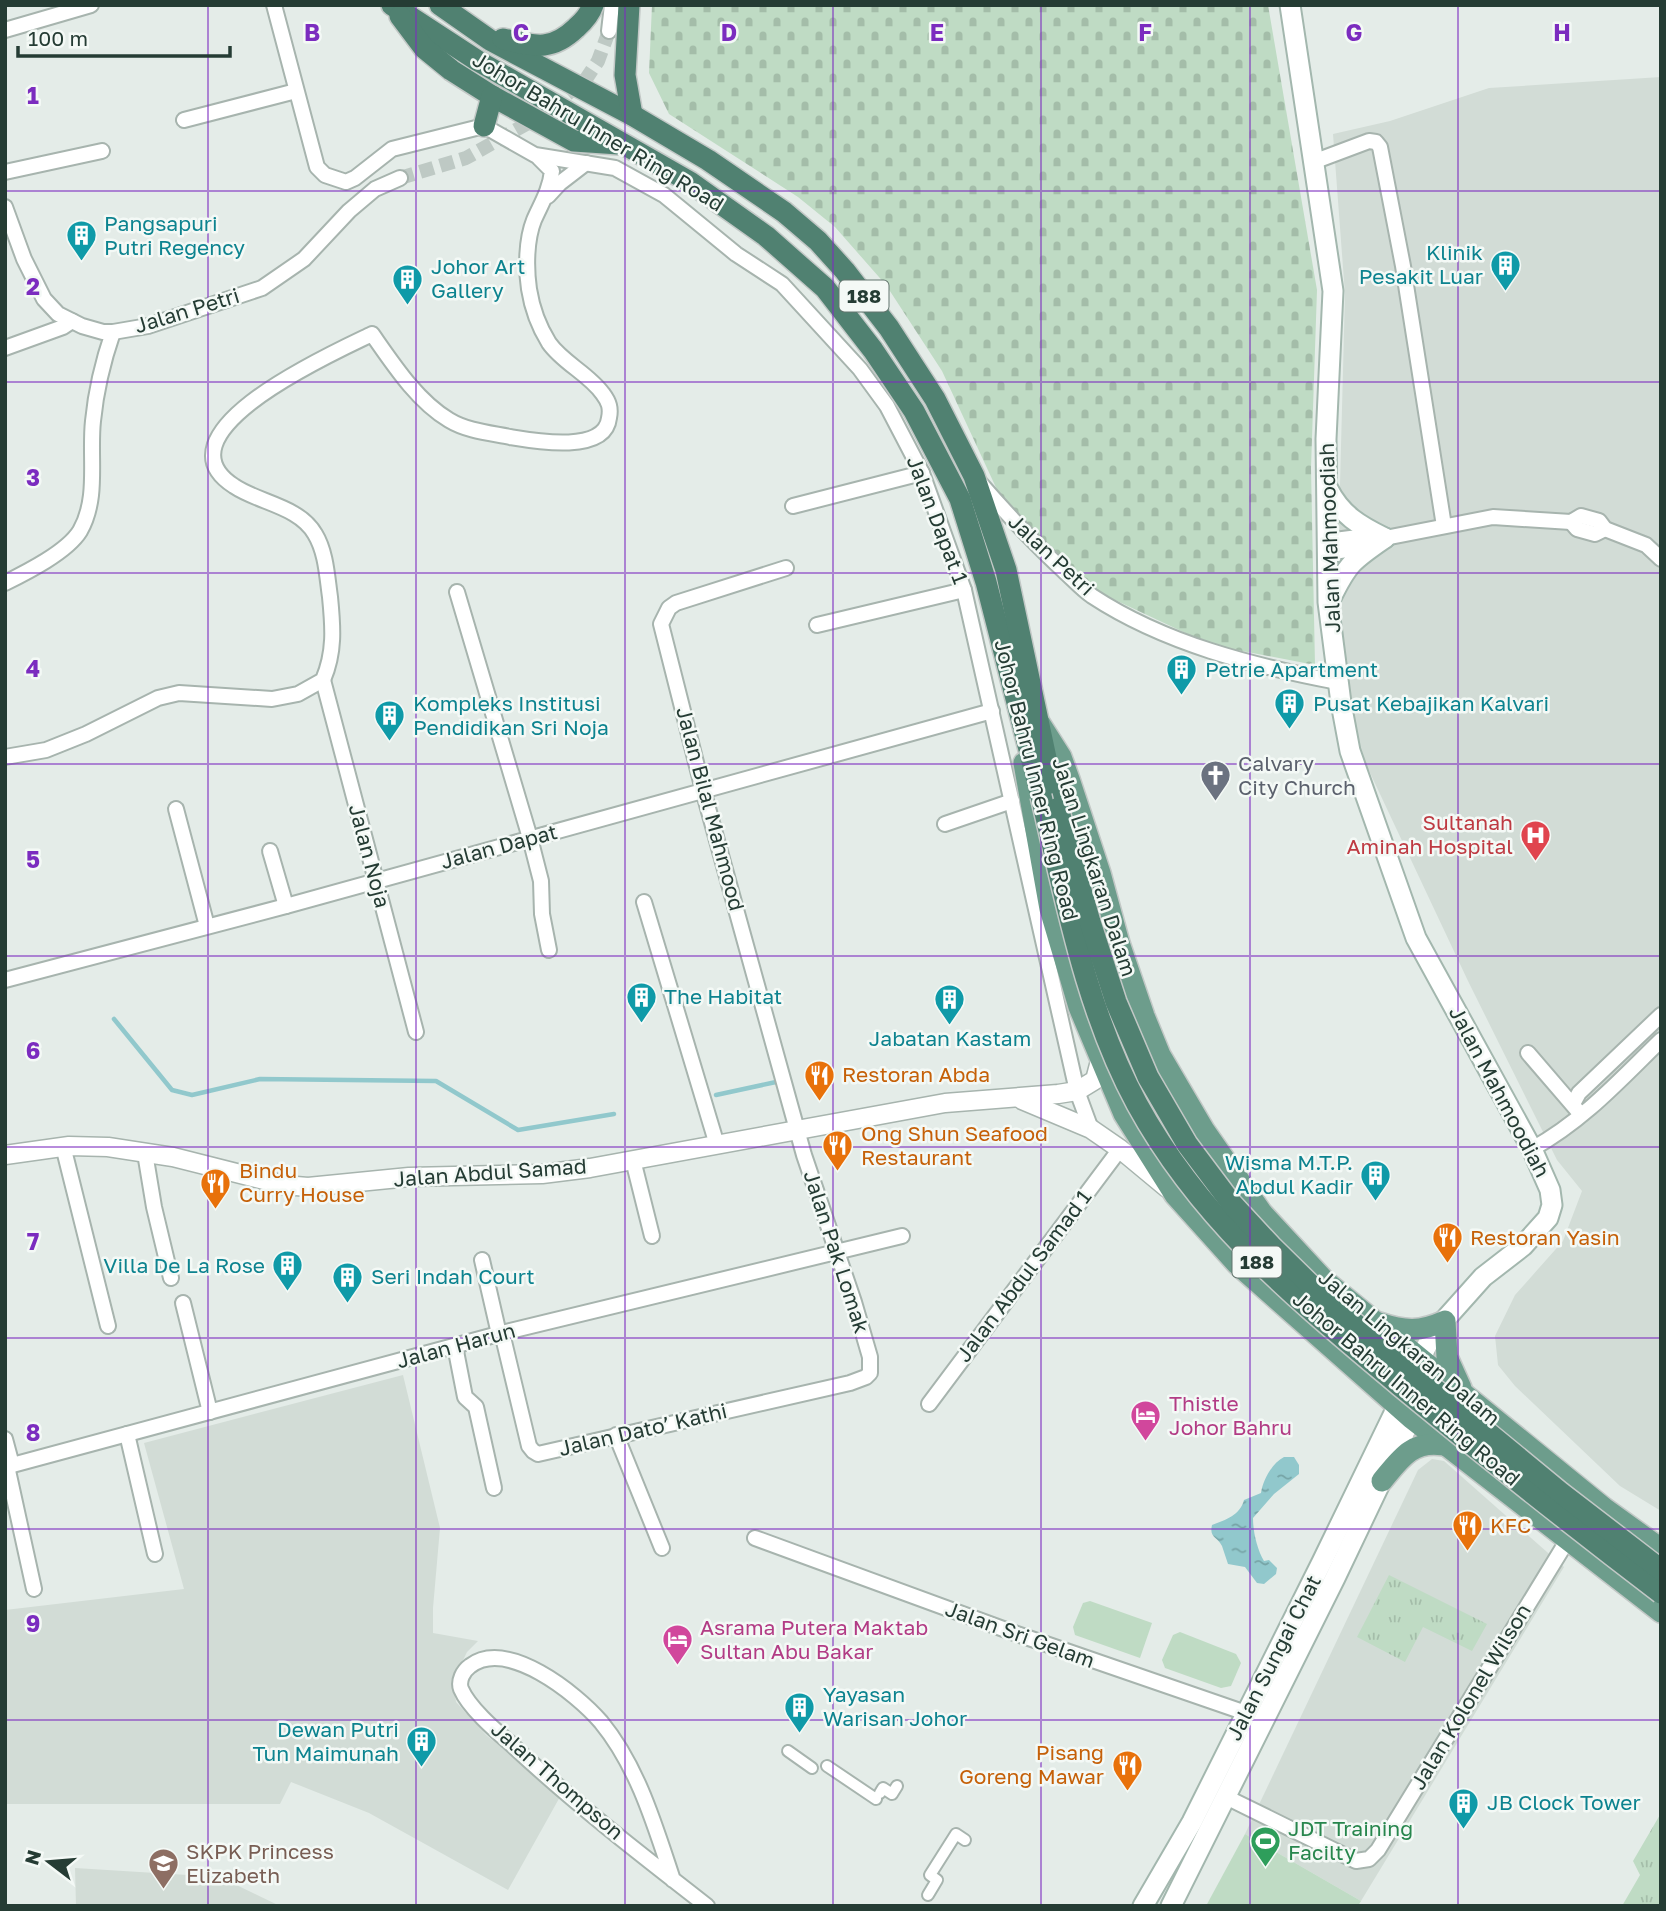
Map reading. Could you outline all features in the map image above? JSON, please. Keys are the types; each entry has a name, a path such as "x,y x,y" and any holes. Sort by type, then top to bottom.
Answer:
{"highway":[{"name":"Johor Bahru Inner Ring Road","path":"440,5 480,34 632,115 708,160 784,212 831,255 889,328 935,399 974,476 1006,570 1040,724 1047,794 1074,930 1087,979 1108,1039 1137,1103 1172,1160 1221,1224 1259,1264 1310,1311 1441,1420 1661,1593"},
{"path":"480,34 546,46 568,36 591,12 593,5"},
{"path":"629,5 625,75 632,115"},
{"name":"Johor Bahru Inner Ring Road","path":"392,6 478,61 690,182 766,236 825,288 873,350 914,411 960,499 986,582 1005,661 1116,1002 1148,1077 1187,1144 1232,1204 1324,1298 1561,1493 1661,1570"},
{"path":"392,6 424,48 451,70 492,96 574,141 627,144"},
{"path":"484,126 492,96"}],"main road":[{"name":"Jalan Mahmoodiah","path":"1290,5 1333,291 1326,439 1328,602 1350,751 1416,939 1532,1149 1550,1191 1551,1212 1523,1246 1483,1278 1445,1321"},
{"path":"1328,489 1352,521 1385,538 1353,560 1328,602"},
{"name":"Jalan Lingkaran Dalam","path":"1005,661 1050,909 1079,1007 1124,1114 1175,1195 1237,1264 1443,1445 1661,1612"},
{"name":"Jalan Lingkaran Dalam","path":"1040,724 1061,757 1069,779 1144,1016 1160,1055 1204,1130 1262,1213 1325,1281 1604,1508 1661,1549"},
{"path":"1374,1321 1417,1331 1445,1321"},
{"path":"1405,1412 1426,1365 1443,1342 1445,1321"},
{"path":"1445,1321 1447,1357 1464,1395"},
{"name":"Jalan Sungai Chat","path":"1171,1906 1382,1481 1405,1412"},
{"name":"Jalan Sungai Chat","path":"1143,1906 1192,1822 1405,1412"},
{"path":"1382,1481 1412,1449 1424,1444 1443,1445"}],"street":[{"path":"5,30 91,5"},
{"path":"274,5 317,167 325,176 346,182 392,149 484,126"},
{"path":"609,31 612,5"},
{"path":"184,120 296,91"},
{"name":"Jalan Dapat 1","path":"484,126 535,155 552,160 615,168 664,195 728,248 782,284 860,369 887,406 922,473 964,590 1077,1091 1091,1129"},
{"path":"1313,162 1369,141 1376,142 1380,148 1403,266 1444,526"},
{"path":"5,172 102,151"},
{"path":"5,757 46,750 86,734 158,698 178,693 272,699 298,694 323,680 333,651 333,626 322,550 315,533 304,521 285,509 261,500 223,478 213,456 217,436 249,404 298,372 372,334 414,388 449,420 473,430 531,441 566,443 590,440 601,433 609,423 610,407 602,392 552,346 541,329 529,288 528,246 533,223 544,200 552,171 535,155"},
{"path":"544,200 560,183 586,163"},
{"name":"Jalan Petri","path":"5,207 24,259 44,299 58,314 72,321 103,332 113,332 148,326 262,288 303,259 349,211 375,189 400,178"},
{"path":"5,348 63,327 72,321"},
{"path":"5,583 26,573 79,534 89,510 93,422 101,369 113,332"},
{"path":"793,506 922,473"},
{"name":"Jalan Petri","path":"974,476 1026,536 1090,595 1132,619 1177,640 1338,682"},
{"path":"1327,547 1366,547 1385,538 1493,517 1571,522 1577,530 1595,534 1605,529 1646,545 1661,559"},
{"name":"Jalan Bilal Mahmood","path":"786,568 676,603 669,608 661,624 798,1131"},
{"path":"817,625 964,590"},
{"path":"457,592 530,838 541,881 542,914 549,950"},
{"name":"Jalan Noja","path":"323,680 416,1032"},
{"name":"Jalan Dapat","path":"5,980 286,906 992,711"},
{"path":"945,824 1012,801"},
{"path":"176,809 207,926"},
{"path":"270,850 286,906"},
{"path":"644,902 709,1116 715,1145"},
{"path":"1573,1104 1579,1093 1661,1015"},
{"path":"1532,1149 1582,1117 1661,1040"},
{"path":"1528,1053 1582,1117"},
{"path":"1077,1091 1095,1080 1100,1061"},
{"name":"Jalan Abdul Samad","path":"5,1155 82,1145 145,1153 284,1185 307,1187 409,1177 542,1174 945,1103 1077,1091"},
{"name":"Jalan Abdul Samad","path":"1017,1098 1091,1129 1175,1195"},
{"name":"Jalan Pak Lomak","path":"798,1131 870,1357 870,1373"},
{"path":"63,1146 108,1326"},
{"name":"Jalan Abdul Samad 1","path":"929,1404 1119,1149"},
{"path":"145,1153 154,1208 171,1279"},
{"path":"633,1160 652,1236"},
{"name":"Jalan Harun","path":"8,1466 500,1334 902,1236"},
{"path":"482,1259 500,1334"},
{"path":"183,1303 210,1412"},
{"name":"Jalan Dato’ Kathi","path":"500,1334 526,1433 533,1451 544,1453 850,1383 870,1373"},
{"path":"455,1346 465,1397 476,1407 494,1488"},
{"path":"127,1434 155,1554"},
{"path":"616,1435 662,1548"},
{"path":"5,1439 8,1466 34,1589"},
{"name":"Jalan Sri Gelam","path":"755,1538 1080,1656 1247,1713"},
{"name":"Jalan Kolonel Wilson","path":"1226,1797 1356,1861 1369,1859 1378,1850 1567,1541"},
{"name":"Jalan Thompson","path":"673,1880 636,1777 602,1723 580,1701 521,1663 492,1657 476,1661 465,1670 460,1681 461,1689 482,1717 545,1776 673,1880 707,1906"},
{"path":"788,1751 811,1768"},
{"path":"827,1766 878,1796 883,1788 892,1794 897,1786"},
{"path":"928,1895 937,1880 930,1875 956,1834 965,1840"}],"shaded area":[{"name":"Sultanah Aminah Hospital","path":"1661,77 1661,1511 1620,1486 1515,1386 1498,1365 1495,1336 1515,1295 1563,1241 1582,1191 1557,1160 1468,981 1356,743 1344,675 1339,523 1345,294 1333,134 1390,121 1489,88"},
{"path":"403,1375 440,1528 433,1633 478,1641 467,1652 453,1681 456,1702 486,1735 561,1795 508,1890 369,1813 291,1782 280,1804 5,1804 5,1610 184,1589 144,1443"},
{"path":"1432,1459 1444,1461 1564,1567 1361,1901 1245,1834 1418,1470"},
{"name":"SKPK Princess Elizabeth","path":"75,1868 220,1877 280,1906 76,1906"}],"green space":[{"path":"652,5 1268,5 1317,290 1311,468 1315,665 1211,645 1098,592 1037,537 999,494 942,371 886,285 835,227 798,197 669,114 649,73"},
{"path":"1389,1575 1487,1624 1472,1651 1423,1627 1405,1662 1357,1637"},
{"path":"1090,1601 1152,1623 1140,1658 1075,1635 1073,1627 1083,1603"},
{"path":"1180,1632 1236,1654 1241,1663 1231,1686 1221,1688 1165,1668 1162,1660 1173,1635"},
{"path":"1661,1813 1661,1906 1622,1906 1640,1875 1633,1861"},
{"name":"JDT Training Facilty","path":"1245,1834 1361,1901 1358,1906 1206,1906"}],"water":[{"path":"1284,1457 1294,1457 1299,1465 1299,1474 1274,1494 1253,1518 1256,1540 1264,1561 1269,1560 1277,1568 1276,1574 1264,1584 1257,1583 1245,1567 1228,1564 1222,1546 1211,1529 1212,1525 1239,1510 1244,1500 1261,1493 1269,1472"}],"waterway":[{"path":"114,1019 172,1090 192,1095 260,1079 436,1081 518,1130 614,1114"},
{"path":"716,1095 776,1082"}],"tunnel":[{"path":"400,178 466,158 537,118 586,79 598,61 609,31"}],"place":[{"name":"Pangsapuri Putri Regency","path":"81,263"},
{"name":"Klinik Pesakit Luar","path":"1506,292"},
{"name":"Johor Art Gallery","path":"408,306"},
{"name":"Petrie Apartment","path":"1182,697"},
{"name":"Pusat Kebajikan Kalvari","path":"1290,731"},
{"name":"Kompleks Institusi Pendidikan Sri Noja","path":"390,743"},
{"name":"Calvary City Church","path":"1215,803"},
{"name":"Sultanah Aminah Hospital","path":"1536,862"},
{"name":"The Habitat","path":"641,1024"},
{"name":"Jabatan Kastam","path":"950,1026"},
{"name":"Restoran Abda","path":"819,1102"},
{"name":"Ong Shun Seafood Restaurant","path":"838,1173"},
{"name":"Wisma M.T.P. Abdul Kadir","path":"1376,1202"},
{"name":"Bindu Curry House","path":"216,1210"},
{"name":"Restoran Yasin","path":"1447,1265"},
{"name":"Villa De La Rose","path":"288,1293"},
{"name":"Seri Indah Court","path":"348,1304"},
{"name":"Thistle Johor Bahru","path":"1146,1443"},
{"name":"KFC","path":"1467,1553"},
{"name":"Asrama Putera Maktab Sultan Abu Bakar","path":"677,1667"},
{"name":"Yayasan Warisan Johor","path":"800,1734"},
{"name":"Dewan Putri Tun Maimunah","path":"422,1769"},
{"name":"Pisang Goreng Mawar","path":"1127,1792"},
{"name":"JB Clock Tower","path":"1464,1830"},
{"name":"JDT Training Facilty","path":"1265,1868"},
{"name":"SKPK Princess Elizabeth","path":"163,1891"}]}
